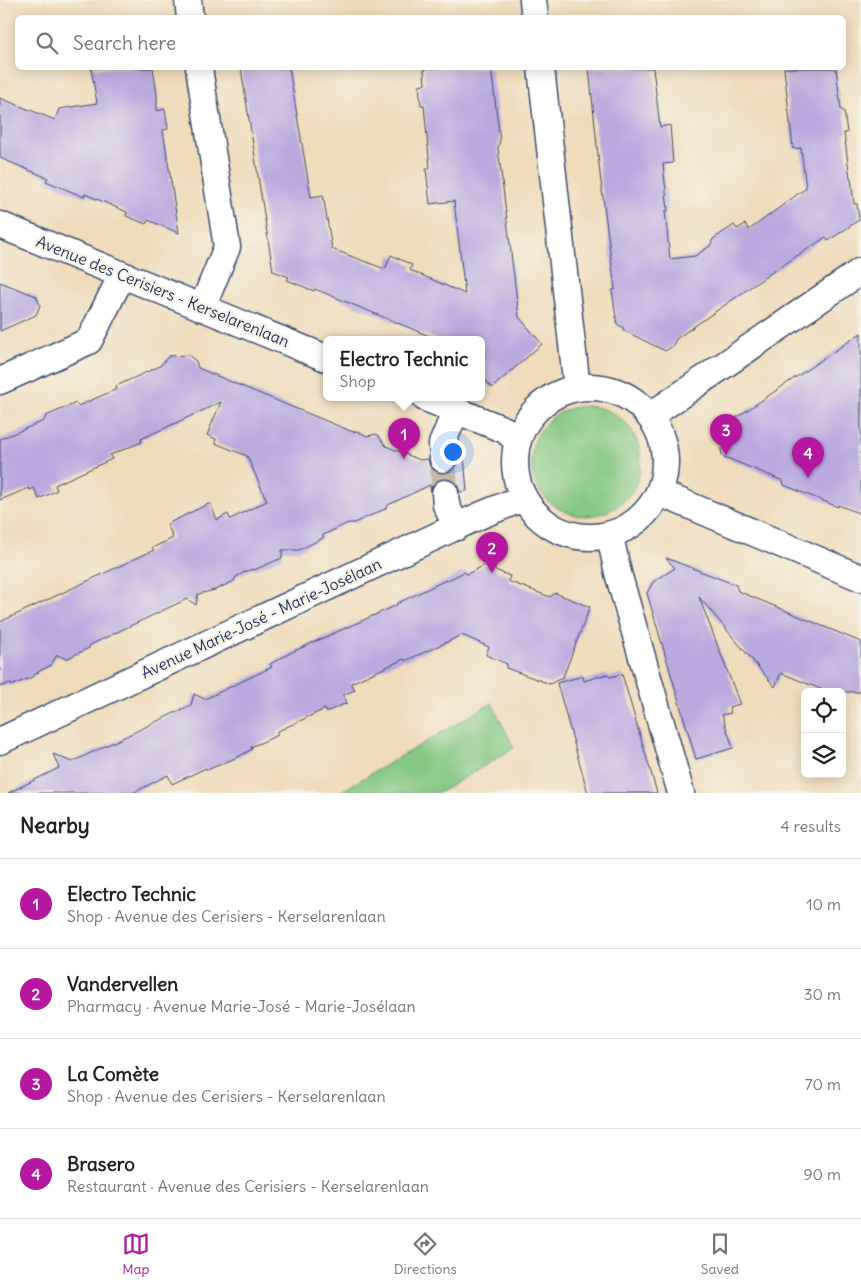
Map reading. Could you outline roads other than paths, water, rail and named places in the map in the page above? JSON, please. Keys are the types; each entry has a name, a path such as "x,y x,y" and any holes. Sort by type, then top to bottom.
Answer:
{"street":[{"path":"188,0 190,15"},
{"path":"533,0 535,15"},
{"path":"198,70 227,247 202,308"},
{"path":"541,70 577,388"},
{"name":"Avenue des Cerisiers - Kerselarenlaan","path":"0,225 323,357"},
{"path":"650,416 861,271"},
{"path":"0,381 90,340 122,275"},
{"path":"577,388 603,388 621,394 640,406 650,416 660,433 665,467 661,488 650,508 638,520 628,528 610,536 582,538 558,531 543,522 532,512 523,498 516,477 514,458 516,440 534,412 548,399 577,388"},
{"path":"433,401 505,430 516,440"},
{"path":"443,458 442,444 456,410"},
{"path":"661,488 666,496 861,578"},
{"path":"446,493 446,505 457,526"},
{"name":"Avenue Marie-José - Marie-Josélaan","path":"0,741 457,526 523,498"},
{"path":"610,536 618,573 681,793"}],"tunnel":[{"path":"443,459 445,493"}],"place":[{"name":"La Comète","path":"726,455"},
{"name":"Electro Technic","path":"404,459"},
{"name":"Brasero","path":"808,478"},
{"name":"Vandervellen","path":"492,573"}]}
